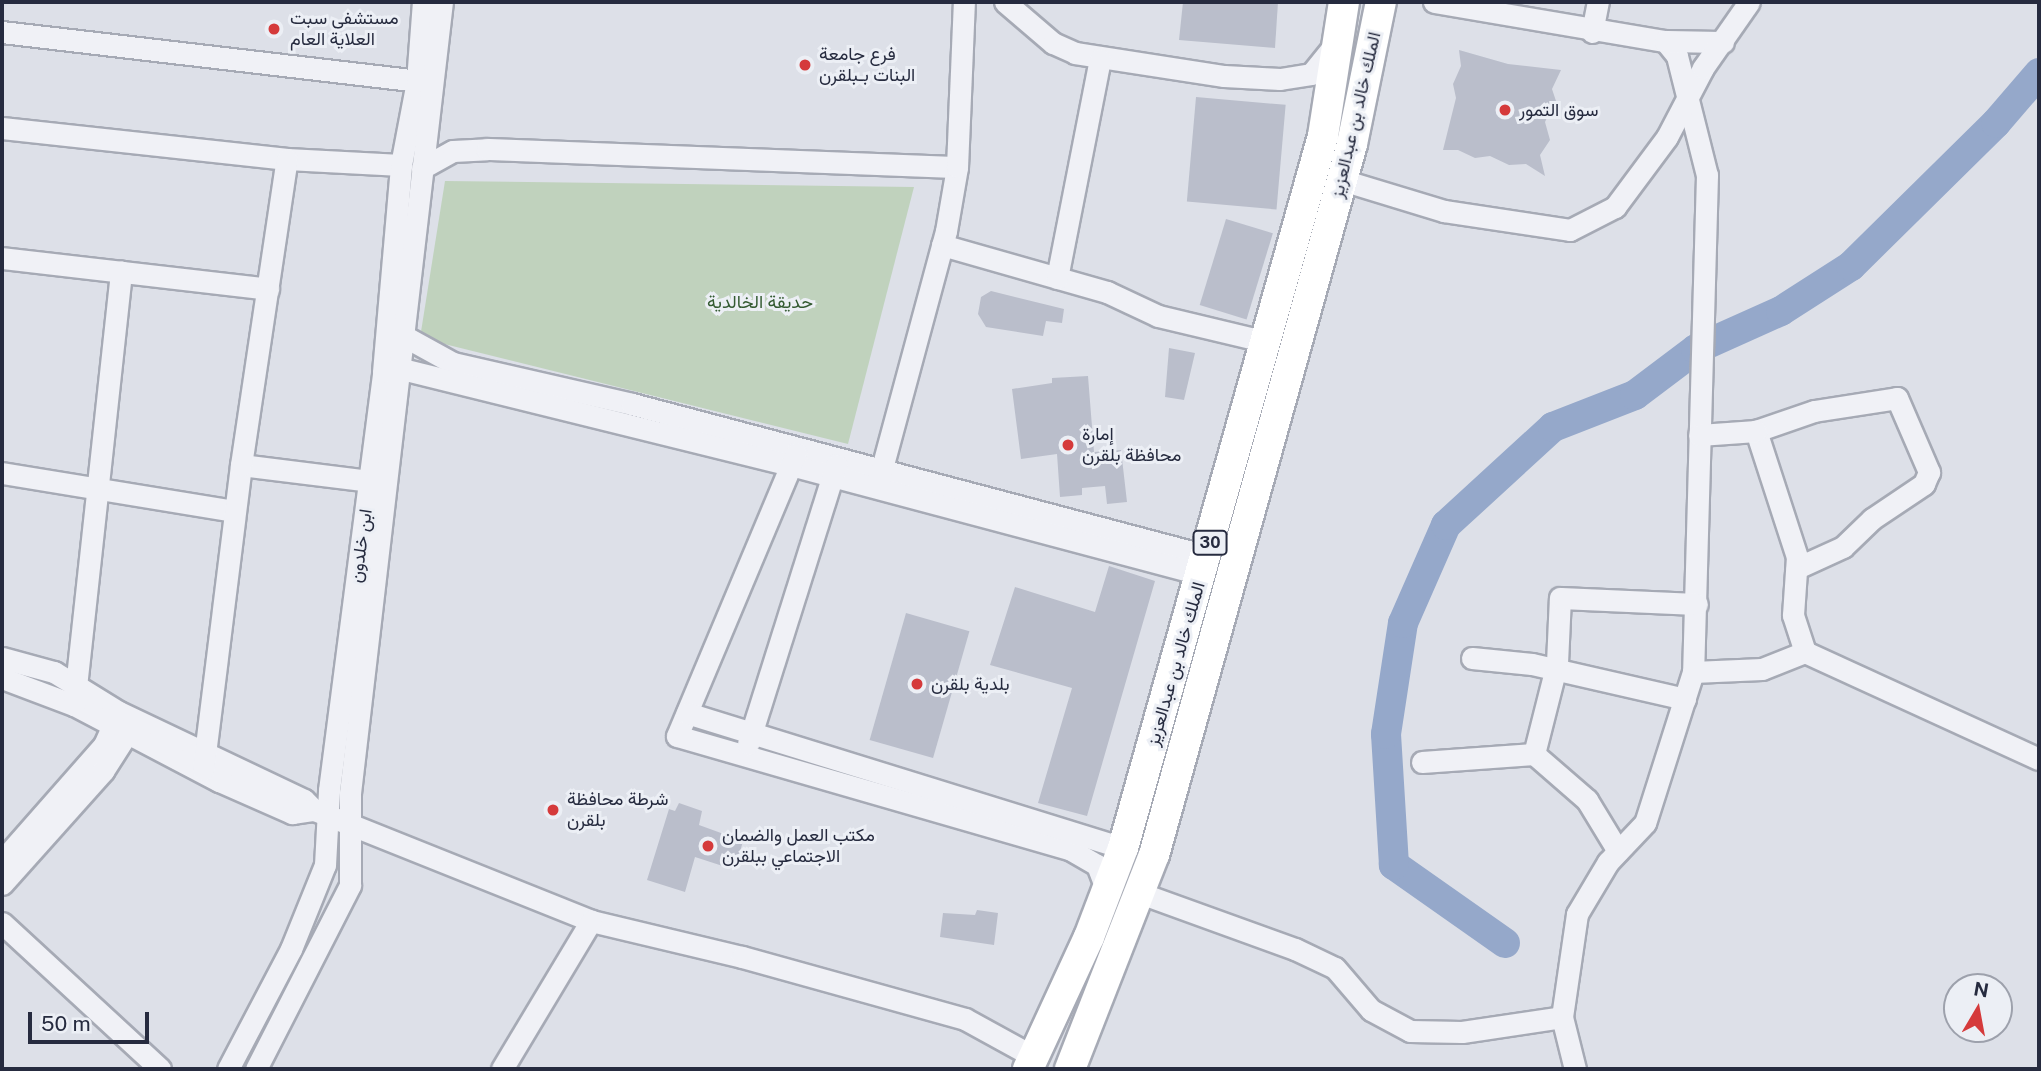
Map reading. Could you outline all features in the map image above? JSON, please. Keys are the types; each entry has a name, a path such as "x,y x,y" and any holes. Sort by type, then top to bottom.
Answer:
{"highway":[{"name":"الملك خالد بن عبدالعزيز","path":"1031,1063 1107,891 1123,848 1323,136 1344,2"},
{"name":"الملك خالد بن عبدالعزيز","path":"1070,1069 1140,893 1342,180 1381,2"}],"street":[{"name":"ابن خلدون","path":"256,1069 350,885 350,825 402,335 422,2"},
{"name":"ابن خلدون","path":"228,1069 291,949 325,865 321,813 412,166 442,2"},
{"path":"879,479 942,245 957,167 964,2"},
{"path":"1005,2 1053,43 1100,59 1280,79 1311,74 1339,39"},
{"path":"1434,2 1592,32 1665,41 1723,42"},
{"path":"1592,32 1598,2"},
{"path":"1342,180 1444,211 1570,230 1615,206 1667,137 1749,2"},
{"path":"2,32 417,81"},
{"path":"1574,1069 1562,1017 1577,914 1618,851 1645,823 1693,672 1707,176 1686,102 1677,56 1665,41"},
{"path":"1057,278 1100,59"},
{"path":"2,128 287,159 412,166 453,151 487,149 957,167"},
{"path":"204,762 241,465 287,159"},
{"path":"942,245 1107,292 1158,316 1266,342"},
{"path":"2,258 268,289"},
{"path":"75,695 101,491 121,272"},
{"path":"402,335 453,363 794,457 1204,565"},
{"path":"398,368 794,457"},
{"path":"1699,435 1756,431 1824,409 1896,398 1929,472 1924,484 1872,519 1843,547 1797,568"},
{"path":"1756,431 1782,502 1797,568 1793,615 1805,652"},
{"path":"794,457 677,736 1071,850 1097,866 1107,891"},
{"path":"241,465 369,481"},
{"path":"744,755 835,468"},
{"path":"2,473 235,511"},
{"path":"1534,754 1555,670 1560,598 1697,604"},
{"path":"1693,672 1762,669 1805,652 2039,759"},
{"path":"1472,658 1555,670 1685,699"},
{"path":"2,659 54,672 75,695"},
{"path":"2,678 75,695 124,723 204,762 304,800 321,813 591,921 742,957 965,1019 1031,1063"},
{"path":"687,713 1123,848"},
{"path":"2,861 124,723"},
{"path":"2,884 103,771 124,723"},
{"path":"1422,762 1534,754 1587,800 1618,851"},
{"path":"1140,893 1295,948 1335,968 1371,1010 1410,1031 1462,1032 1562,1017"},
{"path":"502,1069 591,921"},
{"path":"2,923 160,1069"}],"green space":[{"name":"حديقة الخالدية","path":"445,181 914,187 848,444 420,338"}],"building":[{"path":"1183,2 1278,2 1275,48 1179,40"},
{"path":"1459,50 1508,64 1561,70 1552,89 1558,107 1551,109 1545,122 1550,140 1540,155 1545,176 1526,164 1509,165 1490,156 1475,158 1458,150 1443,150 1456,98 1453,84 1461,66"},
{"path":"1196,97 1286,105 1277,209 1187,202"},
{"path":"1226,219 1273,233 1247,319 1200,305"},
{"path":"991,291 1064,309 1062,323 1046,321 1043,336 986,327 978,314 981,297"},
{"path":"1169,348 1195,353 1184,400 1165,397"},
{"path":"1088,376 1094,452 1121,450 1127,502 1107,504 1105,486 1082,488 1082,495 1060,497 1057,454 1021,459 1012,389 1052,383 1052,378"},
{"path":"1109,566 1155,581 1087,816 1038,803 1072,688 990,665 1015,587 1095,612"},
{"name":"بلدية بلقرن","path":"906,613 969,631 933,758 870,740"},
{"path":"679,803 702,811 699,825 743,841 735,870 695,857 685,892 647,880 669,809 675,811"},
{"path":"977,910 998,913 994,945 940,937 943,913 975,915"}],"waterway":[{"path":"1505,943 1394,865 1386,734 1403,623 1446,525 1553,427 1635,395 1696,349 1781,311 1851,266 1996,123 2039,73"}],"place":[{"name":"مستشفى سبت العلاية العام","path":"274,29"},
{"name":"فرع جامعة البنات بـبلقرن","path":"805,65"},
{"name":"سوق التمور","path":"1505,110"},
{"name":"إمارة محافظة بلقرن","path":"1068,445"},
{"name":"بلدية بلقرن","path":"917,684"},
{"name":"شرطة محافظة بلقرن","path":"553,810"},
{"name":"مكتب العمل والضمان الاجتماعي ببلقرن","path":"708,846"}]}
